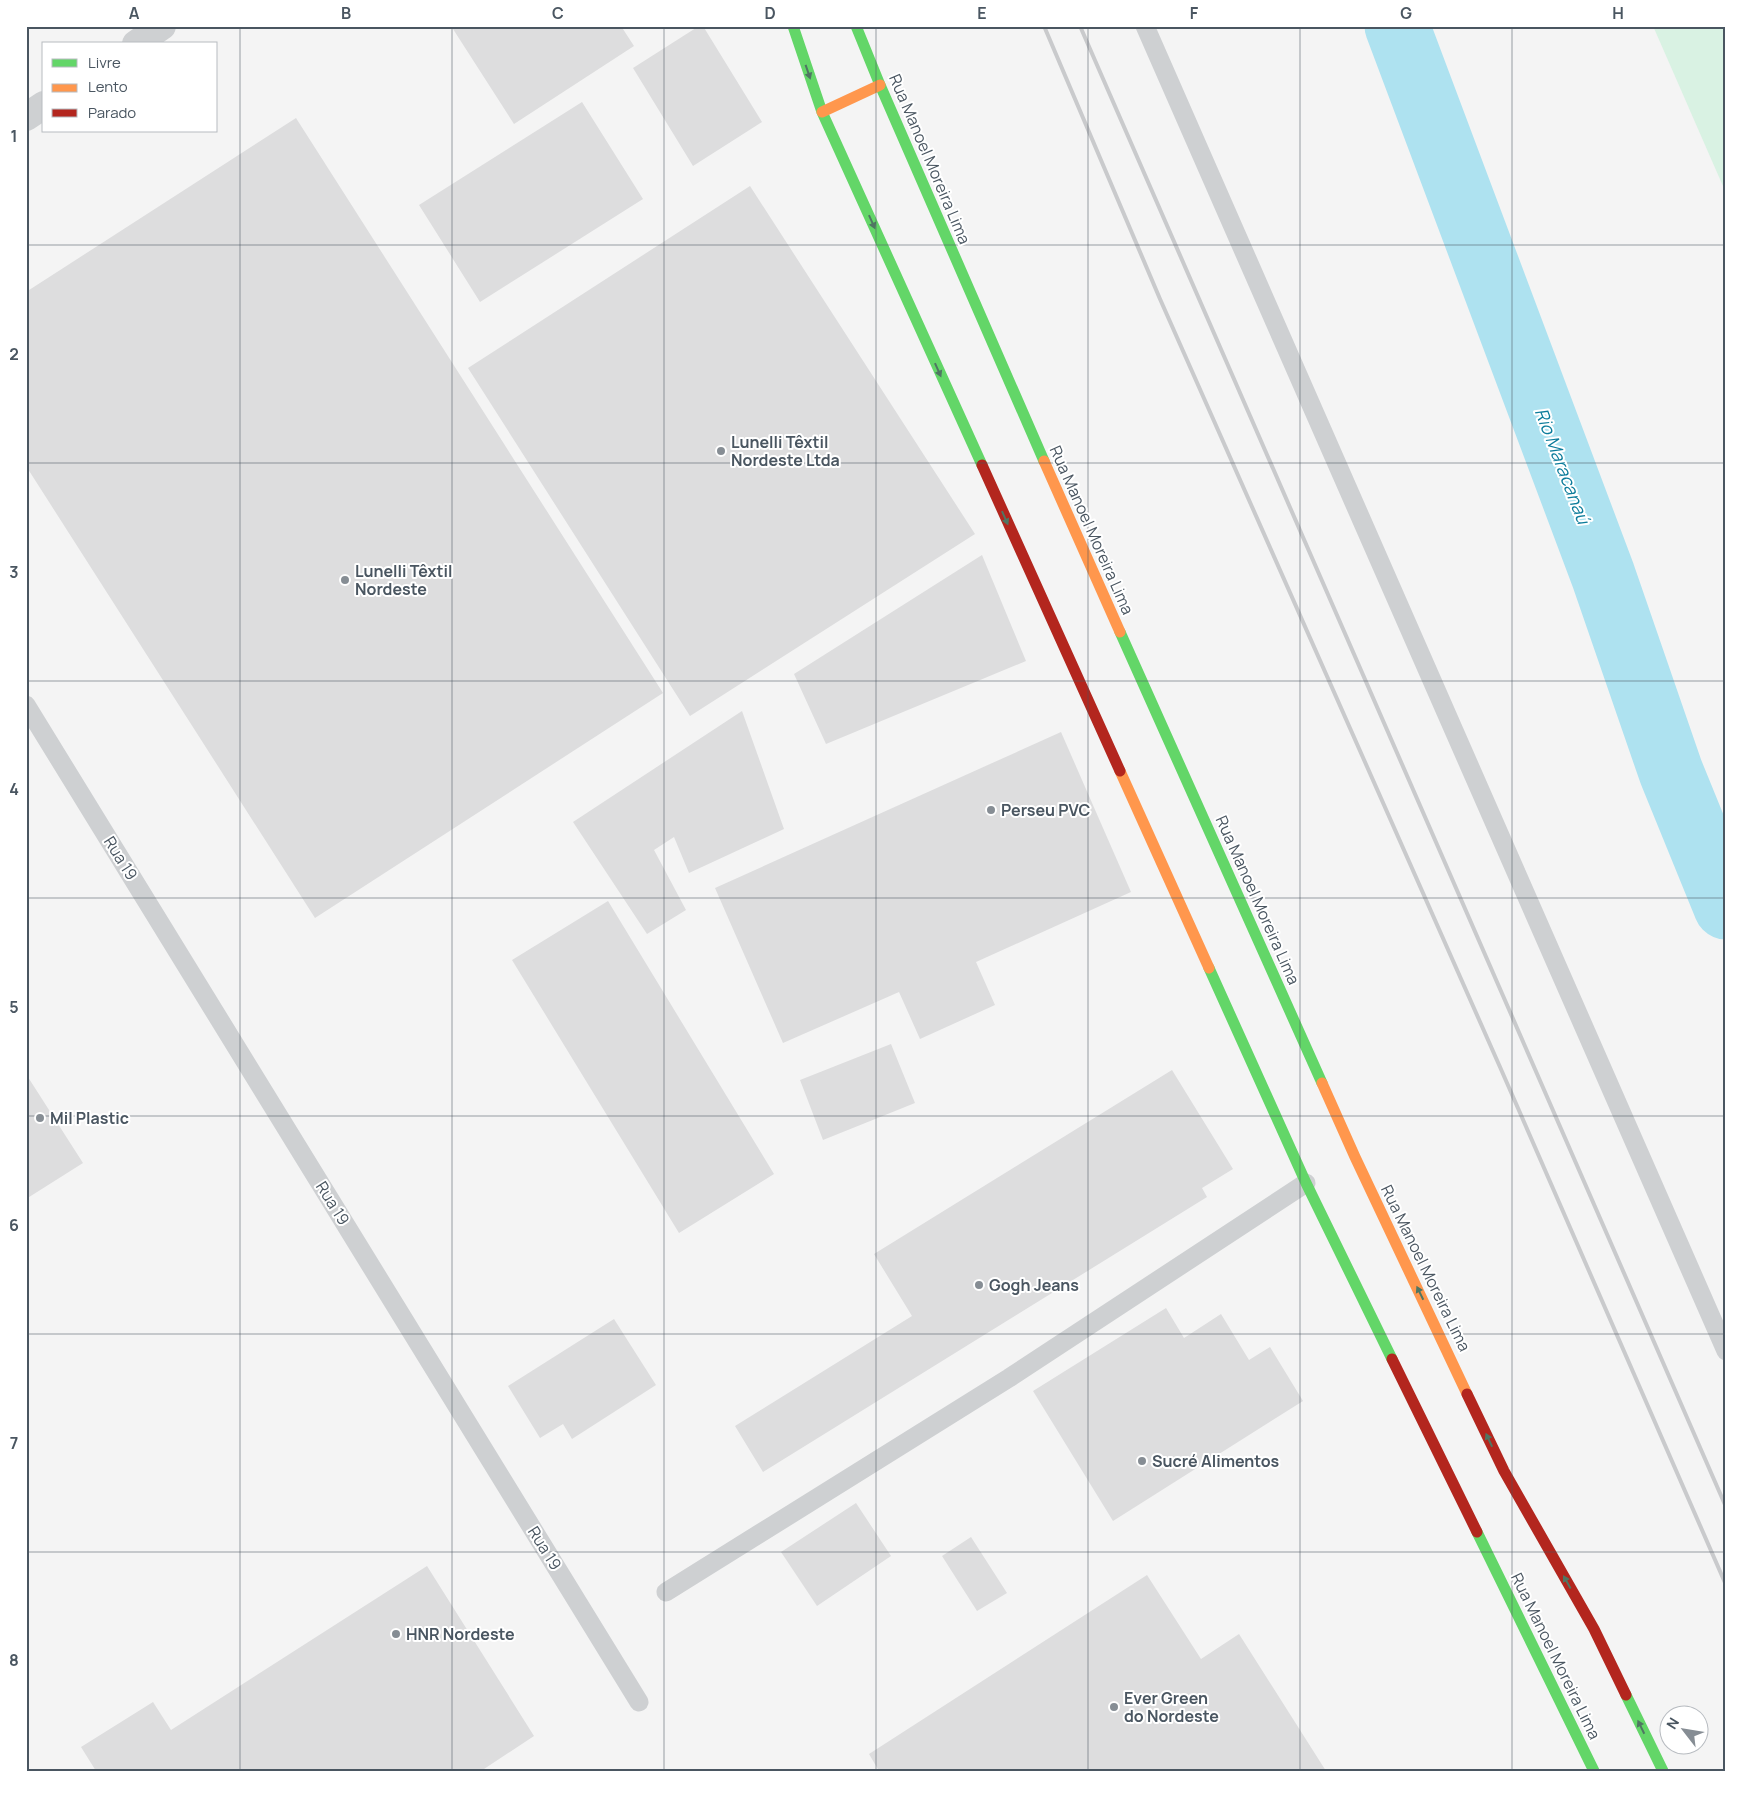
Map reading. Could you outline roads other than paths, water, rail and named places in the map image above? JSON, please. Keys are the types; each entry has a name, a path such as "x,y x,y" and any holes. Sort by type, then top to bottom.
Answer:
{"street":[{"path":"139,42 162,26"},
{"name":"Rua Manoel Moreira Lima","path":"793,26 822,112 1306,1183 1594,1771"},
{"name":"Rua Manoel Moreira Lima","path":"856,26 1010,385 1355,1157 1504,1471 1594,1630 1663,1771"},
{"path":"822,112 880,85"},
{"path":"26,117 42,106"}],"lane":[{"path":"1145,26 1726,1351"},
{"name":"Rua 19","path":"26,704 639,1702"},
{"path":"666,1592 1009,1378 1306,1183"}],"waterway":[{"name":"Rio Maracanaú","path":"1397,26 1603,575 1671,772 1726,907"}],"railway":[{"path":"1044,26 1160,299 1500,1067 1726,1585"},
{"path":"1080,26 1726,1507"}],"place":[{"name":"Lunelli Têxtil Nordeste Ltda","path":"721,451"},
{"name":"Lunelli Têxtil Nordeste","path":"345,580"},
{"name":"Perseu PVC","path":"991,810"},
{"name":"Mil Plastic","path":"40,1118"},
{"name":"Gogh Jeans","path":"979,1285"},
{"name":"Sucré Alimentos","path":"1142,1461"},
{"name":"HNR Nordeste","path":"396,1634"},
{"name":"Ever Green do Nordeste","path":"1114,1707"}]}
